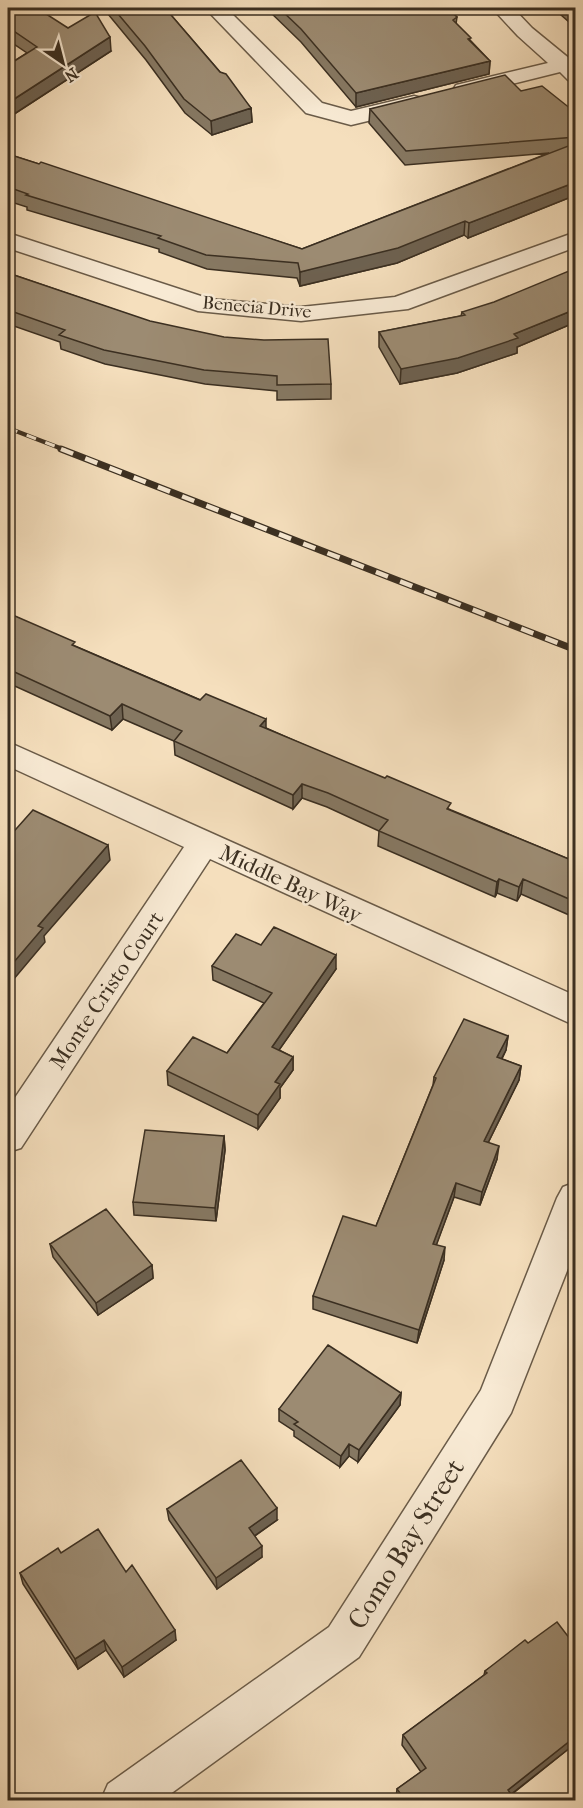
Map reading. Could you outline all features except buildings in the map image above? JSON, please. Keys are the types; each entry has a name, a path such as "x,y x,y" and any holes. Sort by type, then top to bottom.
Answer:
{"street":[{"path":"215,8 314,108 351,118 435,97 570,70"},
{"path":"502,8 525,33 570,70"},
{"name":"Benecia Drive","path":"8,240 207,306 301,314 399,304 576,239"},
{"name":"Middle Bay Way","path":"8,753 576,1012"},
{"name":"Monte Cristo Court","path":"8,1137 204,843"},
{"name":"Como Bay Street","path":"124,1800 344,1642 497,1400 576,1198"}],"railway":[{"path":"8,428 65,450"},
{"path":"61,449 576,650"}]}
